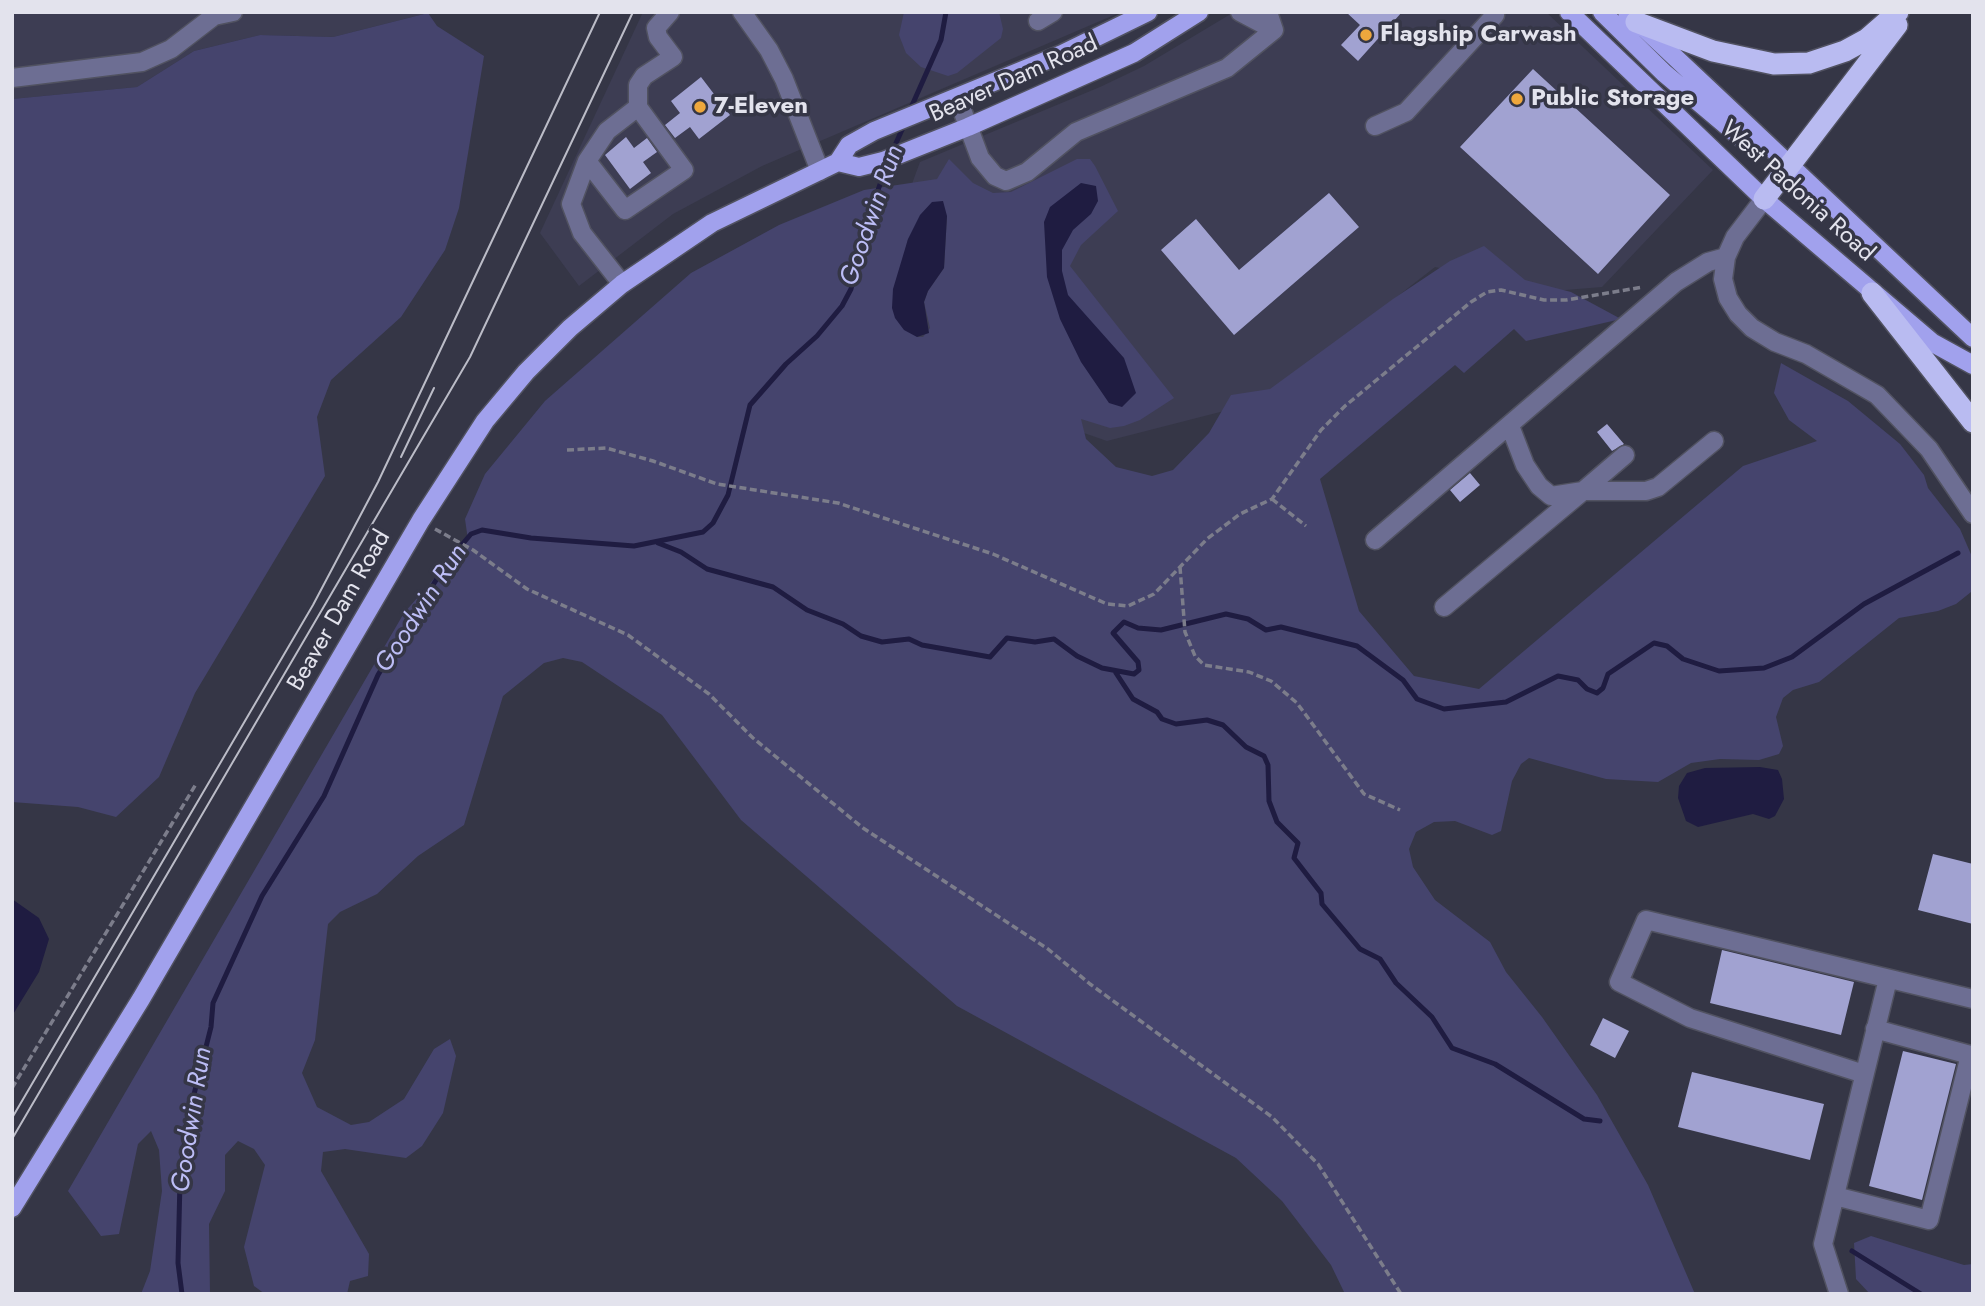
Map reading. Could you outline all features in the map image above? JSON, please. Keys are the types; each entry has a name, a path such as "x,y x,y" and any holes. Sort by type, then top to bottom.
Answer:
{"highway":[{"path":"1632,17 1713,51 1774,64 1809,63 1844,51 1867,39 1898,12"},
{"path":"1764,199 1907,12"},
{"path":"1872,293 1973,422"}],"main road":[{"name":"Beaver Dam Road","path":"12,1208 141,999 467,448 526,372 578,320 622,284 712,223 838,162 849,145 874,131 958,99 1062,54 1148,12"},
{"name":"Beaver Dam Road","path":"838,162 859,167 924,146 1124,58 1199,12"},
{"name":"West Padonia Road","path":"1569,12 1764,199 1933,343 1973,365"},
{"path":"1602,12 1664,73 1751,146 1788,167"},
{"name":"West Padonia Road","path":"1632,17 1788,167 1973,338"}],"street":[{"path":"12,78 142,62 171,49 214,16 233,12"},
{"path":"587,161 625,210 684,170 638,107 638,85 644,76 673,57 658,37 656,28 670,12"},
{"path":"742,12 769,50 820,171"},
{"path":"1240,12 1274,30"},
{"path":"1268,12 1274,30"},
{"path":"1375,126 1406,112 1495,16 1494,12"},
{"path":"958,99 985,167 1006,181 1027,172 1076,132 1227,68 1274,30"},
{"path":"622,284 574,218 571,204 587,161 607,131 638,107"},
{"path":"1764,199 1735,237 1726,257 1723,279 1728,298 1738,314 1752,328 1775,342 1806,354 1877,396 1929,449 1973,514"},
{"path":"1375,540 1676,282 1701,266 1726,257"},
{"path":"1510,426 1525,465 1539,486 1551,496 1583,491 1646,491 1658,487 1714,441"},
{"path":"1444,607 1625,455"},
{"path":"1864,1074 1690,1018 1619,982 1646,920 1973,999"},
{"path":"1839,1294 1823,1244 1888,979"},
{"path":"1835,1196 1929,1220 1970,1055 1875,1029"}],"path":[{"path":"567,450 606,448 653,461 717,484 820,498 993,554 1117,607 1140,603 1154,594 1207,539 1240,514 1272,499 1321,430 1345,406 1471,302 1487,292 1501,290 1544,300 1566,300 1676,282"},
{"path":"1272,499 1306,526"},
{"path":"445,535 473,550 527,589 628,635 709,694 753,738 863,828 1048,949 1090,984 1272,1116 1318,1164 1401,1294"},
{"path":"1180,567 1185,632 1190,648 1204,665 1261,675 1282,689 1297,703 1364,794 1400,810"},
{"path":"12,1088 196,784"}],"shaded area":[{"path":"12,12 428,13 333,37 260,35 194,51 137,87 12,99"},
{"path":"643,12 1121,12 762,166 673,214 579,286 540,233"},
{"path":"904,12 999,12 1003,29 1001,38 957,73 948,76 921,67 906,53 899,35"},
{"path":"1234,12 1546,12 1713,170 1602,287 1541,292 1435,267 1263,401 1107,441 850,352 920,162 1144,66"},
{"path":"428,13 437,26 484,56 459,208 445,250 401,317 331,380 317,417 325,476 195,693 159,777 116,817 78,807 12,802 12,99 137,87 194,51 260,35 333,37"},
{"path":"949,159 973,183 993,193 1011,192 1077,159 1090,159 1118,211 1081,245 1070,266 1174,398 1140,420 1124,426 1110,428 1081,419 1086,439 1116,467 1152,476 1173,470 1209,433 1231,395 1270,389 1393,299 1450,261 1484,246 1525,280 1571,292 1621,319 1526,341 1514,329 1464,373 1455,365 1320,479 1359,611 1414,676 1479,689 1743,466 1817,441 1789,420 1774,393 1781,363 1848,401 1900,444 1924,475 1928,488 1960,529 1973,559 1971,592 1956,604 1938,611 1899,618 1819,682 1793,690 1783,698 1776,717 1783,746 1779,754 1759,760 1720,759 1691,763 1658,782 1606,779 1529,758 1521,764 1512,781 1501,831 1492,835 1455,821 1434,822 1416,832 1409,849 1413,867 1435,900 1490,942 1506,972 1542,1017 1597,1095 1648,1185 1695,1294 1345,1294 1331,1265 1282,1201 1236,1158 957,1006 741,820 662,715 582,662 563,658 544,663 503,696 464,825 418,856 377,894 340,912 328,924 315,1040 302,1073 317,1107 351,1125 369,1122 404,1099 434,1049 450,1039 456,1056 443,1113 422,1146 406,1158 345,1149 323,1152 321,1171 369,1254 368,1276 350,1281 347,1294 265,1294 254,1286 244,1247 265,1165 254,1149 238,1141 225,1155 225,1191 209,1224 210,1294 141,1294 150,1271 162,1191 159,1150 151,1131 138,1144 119,1234 101,1236 68,1191 404,613 468,540 465,519 485,474 545,401 691,273 779,225 864,190 937,179","holes":["947,216 944,268 928,291 924,302 930,328 923,337 917,337 903,260 908,239"]},
{"path":"1081,183 1096,186 1098,201 1091,214 1073,230 1062,250 1062,271 1068,295 1124,358 1136,393 1122,407 1109,403 1081,362 1060,319 1047,277 1044,222 1050,207"},
{"path":"943,201 947,216 944,268 928,291 924,302 929,333 917,337 904,330 895,318 892,308 893,289 908,239 920,215 932,202"},
{"path":"1760,767 1778,770 1782,779 1784,799 1775,816 1769,819 1753,814 1698,827 1686,821 1678,798 1679,786 1687,773 1705,768"},
{"path":"12,899 39,918 49,939 39,972 12,1016"},
{"path":"1871,1236 1964,1265 1973,1264 1973,1294 1870,1294 1856,1279 1854,1243"}],"building":[{"name":"Flagship Carwash","path":"1346,12 1402,12 1358,61 1341,45 1360,25"},
{"path":"1533,69 1670,195 1598,274 1460,147"},
{"name":"7-Eleven","path":"701,77 730,115 699,139 690,127 675,138 665,125 680,113 671,101"},
{"name":"7-Eleven","path":"626,137 634,148 647,138 657,152 643,162 651,173 630,189 605,155"},
{"path":"1329,193 1359,227 1234,335 1161,250 1196,219 1239,270"},
{"path":"1607,424 1624,444 1612,451 1597,432"},
{"path":"1470,473 1480,485 1460,502 1450,490"},
{"path":"1933,854 1973,864 1973,924 1918,910"},
{"path":"1722,950 1854,982 1841,1035 1710,1003"},
{"path":"1603,1018 1629,1031 1615,1058 1590,1045"},
{"path":"1903,1051 1956,1064 1922,1200 1869,1186"},
{"path":"1692,1072 1824,1104 1810,1160 1678,1127"}],"waterway":[{"name":"Goodwin Run","path":"910,110 941,40 946,12"},
{"name":"Goodwin Run","path":"892,152 905,123"},
{"name":"Goodwin Run","path":"182,1294 178,1263 180,1181 187,1122 211,1027 213,1003 262,896 324,796 378,675 413,616 449,560 471,534 482,530 531,538 634,546 703,532 713,523 728,495 750,405 786,364 817,336 842,306 851,289 864,229 887,165"},
{"path":"658,543 681,552 707,569 773,587 807,610 843,624 861,636 882,642 909,639 922,645 990,657 1007,638 1035,642 1054,639 1077,656 1102,668 1134,674 1139,670 1138,662 1113,633 1124,622 1138,628 1161,630 1226,614 1248,619 1266,630 1281,627 1357,646 1403,680 1417,699 1444,709 1506,702 1558,676 1578,680 1587,689 1597,693 1603,688 1608,674 1654,643 1667,646 1683,659 1719,671 1764,668 1792,657 1864,604 1958,553"},
{"path":"1116,673 1133,699 1157,712 1162,719 1176,724 1207,720 1223,725 1246,747 1264,756 1268,765 1269,801 1277,822 1298,843 1294,858 1321,893 1322,904 1360,949 1380,959 1396,983 1432,1017 1452,1048 1495,1064 1584,1119 1600,1121"},
{"path":"1852,1251 1921,1294"}],"tram line":[{"path":"12,1118 313,605 378,482 600,12"},
{"path":"12,1139 470,357 633,12"},
{"path":"401,457 434,388"}],"place":[{"name":"Flagship Carwash","path":"1366,35"},
{"name":"Public Storage","path":"1517,99"},
{"name":"7-Eleven","path":"700,107"}]}
